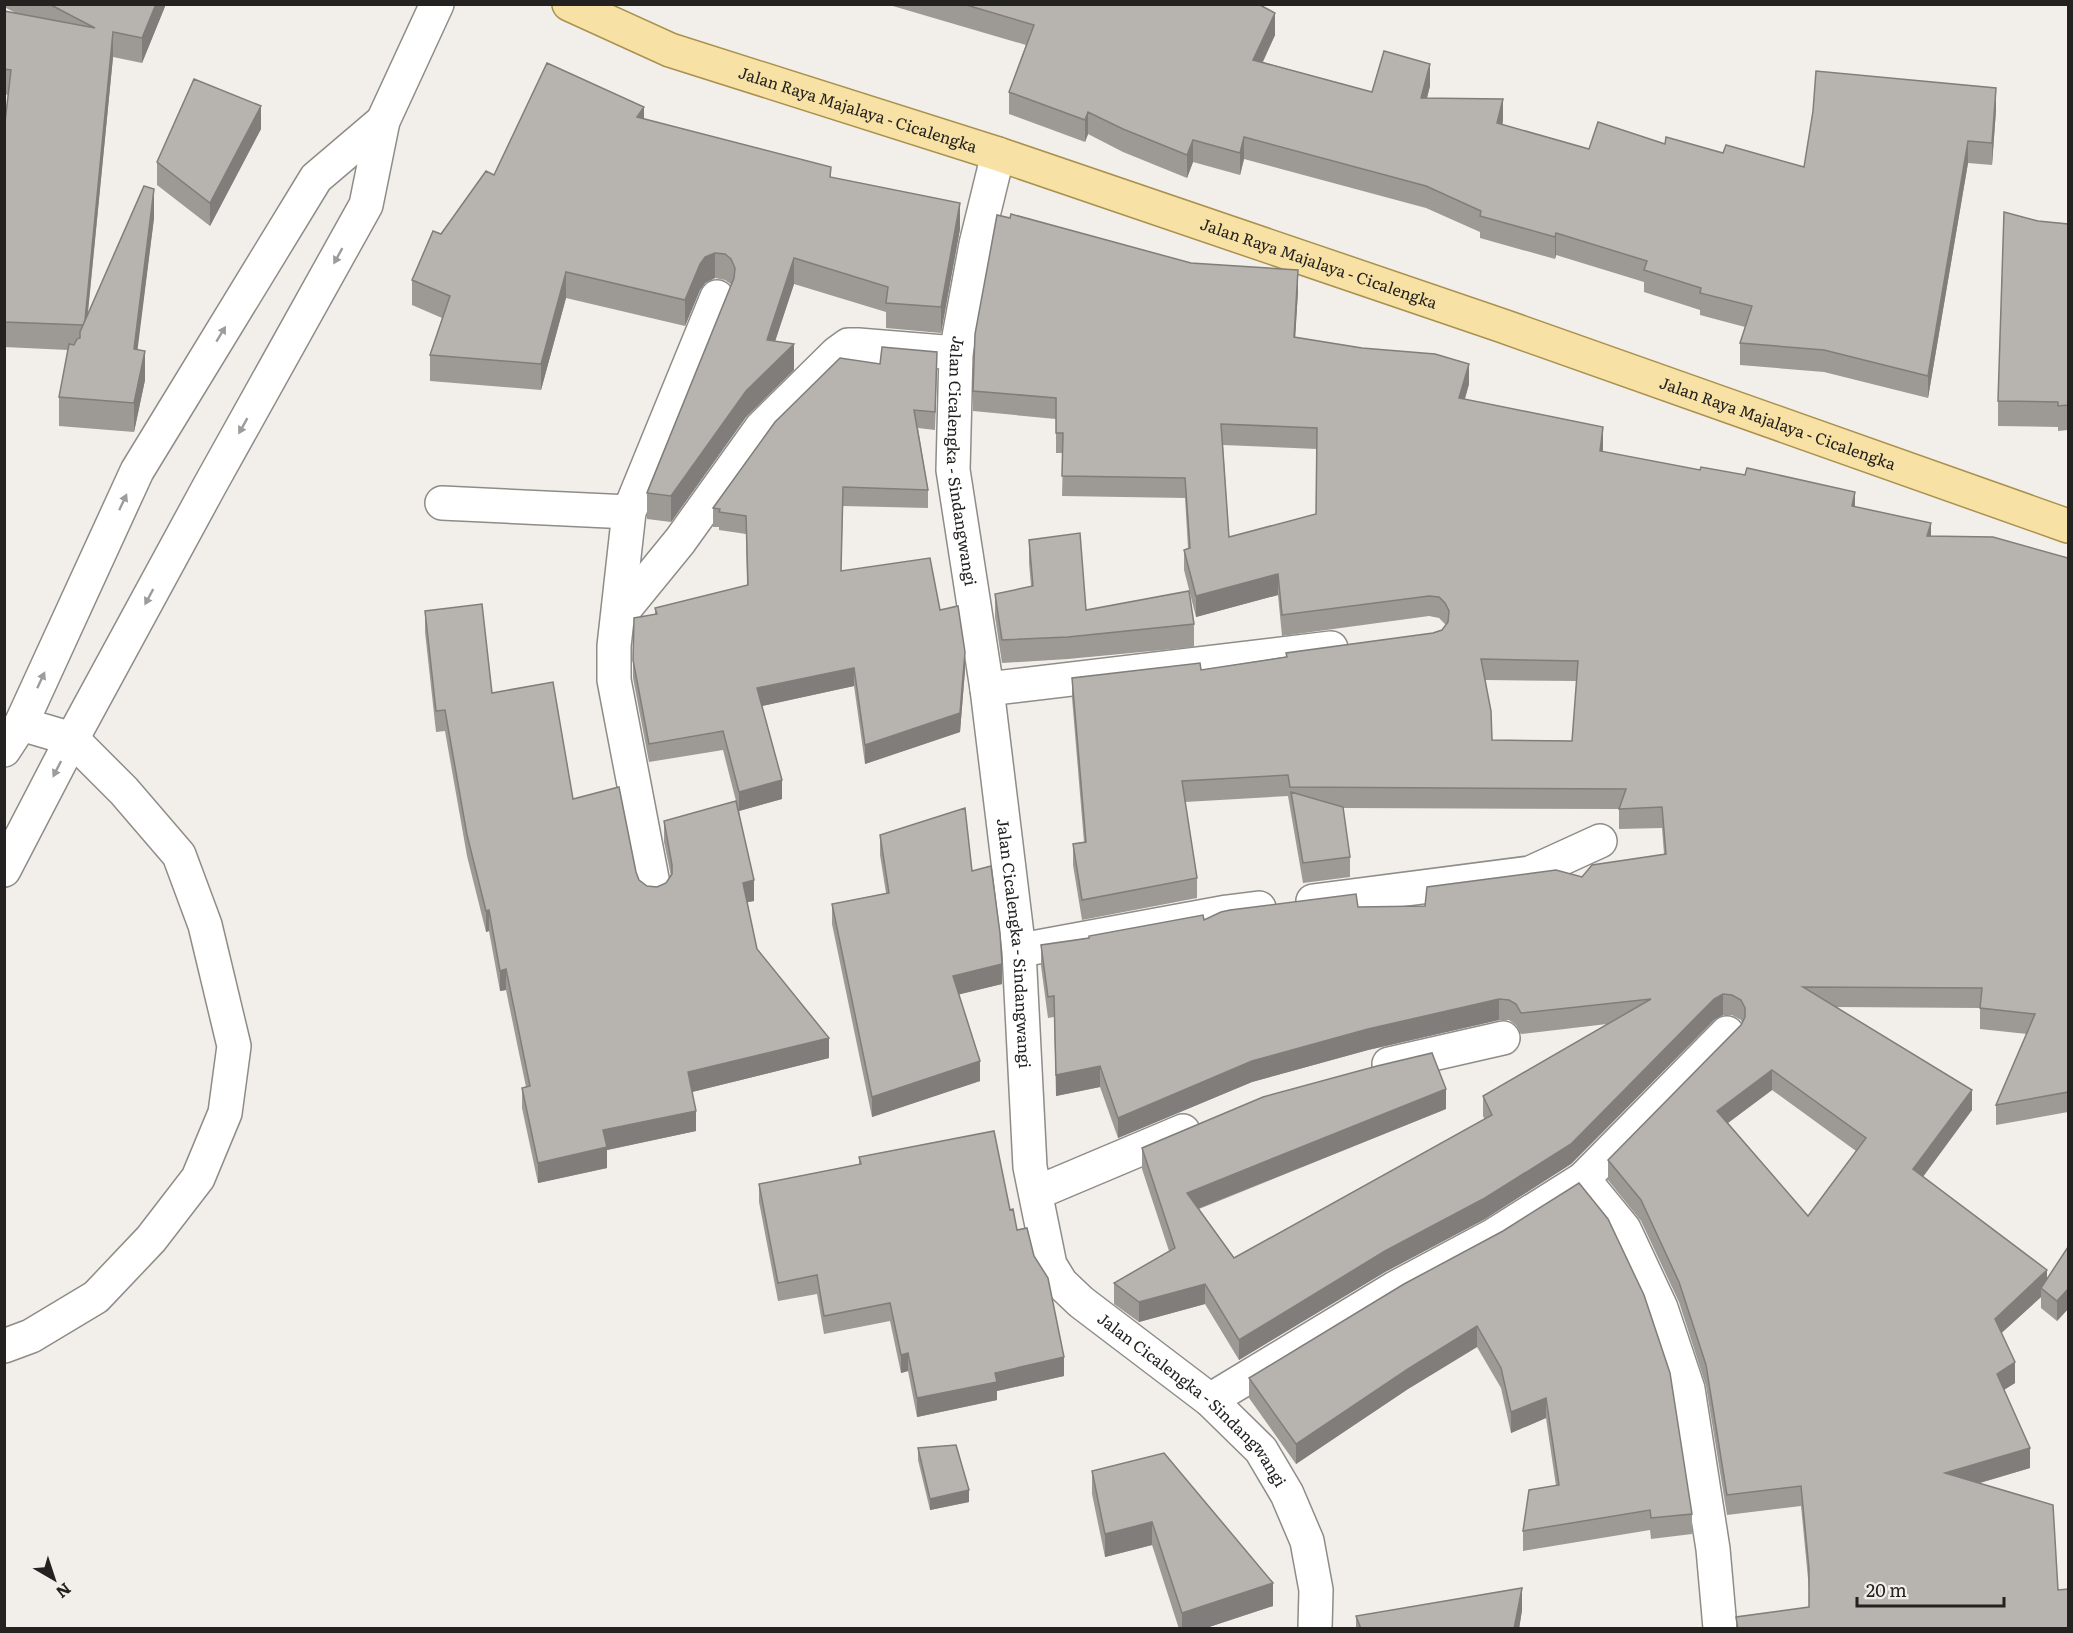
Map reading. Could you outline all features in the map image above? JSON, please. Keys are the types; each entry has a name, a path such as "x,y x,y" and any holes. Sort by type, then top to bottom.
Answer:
{"main road":[{"name":"Jalan Raya Majalaya - Cicalengka","path":"569,4 670,50 998,154 1489,322 2068,526"}],"street":[{"path":"4,870 210,485 366,205 382,121 437,4"},
{"path":"4,1346 31,1336 96,1298 151,1239 198,1178 225,1113 234,1046 205,925 179,855 124,791 72,740 13,737 137,471 316,178 382,121"},
{"name":"Jalan Cicalengka - Sindangwangi","path":"998,154 975,244 956,353 953,470 987,689 1019,951 1030,1167 1050,1265 1061,1282 1081,1302 1210,1400 1261,1450 1287,1494 1307,1541 1316,1590 1315,1629"},
{"path":"654,889 614,680 614,646 629,512 717,297"},
{"path":"618,616 680,541 761,428 837,353 848,345 956,353"},
{"path":"442,503 629,512"},
{"path":"987,689 1363,644"},
{"path":"1019,951 1227,912 1530,873 1600,842"},
{"path":"1210,1400 1395,1288 1494,1235 1583,1179 1727,1033"},
{"path":"1360,1071 1503,1038"},
{"path":"1036,1193 1215,1118"},
{"path":"1583,1179 1624,1229 1661,1308 1688,1389 1713,1549 1720,1629"}],"building":[{"path":"49,4 156,4 142,38 113,32 83,325 4,322 4,131 11,70 4,69 4,11 95,28"},
{"path":"963,4 1258,4 1275,13 1253,60 1372,92 1384,51 1430,64 1421,98 1503,99 1497,123 1589,149 1598,122 1665,144 1666,137 1723,153 1726,145 1804,167 1813,111 1816,71 1996,88 1992,143 1968,141 1928,376 1824,350 1740,343 1752,306 1700,293 1701,288 1644,270 1647,261 1556,233 1555,237 1480,216 1481,211 1426,186 1244,137 1240,153 1193,140 1187,155 1088,112 1085,120 1009,92 1034,25"},
{"path":"547,63 644,107 637,117 831,167 830,177 960,203 941,307 886,303 888,287 794,258 767,340 794,344 746,391 671,496 647,493 734,278 735,268 731,259 725,254 715,253 705,257 685,300 566,272 541,364 430,355 450,296 412,280 433,231 441,234 486,171 494,175"},
{"path":"194,79 261,106 210,203 157,162"},
{"path":"144,186 154,189 134,349 145,351 134,403 59,397 69,344 74,345 80,338 80,332"},
{"path":"2004,212 2038,221 2068,224 2068,405 2058,406 2058,402 1998,401"},
{"path":"1011,214 1191,263 1298,270 1294,337 1362,348 1435,354 1469,364 1459,398 1603,427 1600,451 1700,470 1701,467 1745,475 1747,468 1855,492 1852,506 1931,523 1927,536 1993,537 2068,558 2068,1092 1996,1105 2035,1014 1980,1008 1982,988 1803,987 1972,1090 1913,1169 2047,1270 1995,1319 2015,1362 1997,1374 2030,1448 1945,1473 2053,1505 2058,1590 2068,1589 2068,1629 1738,1629 1736,1617 1809,1607 1809,1569 1801,1486 1727,1495 1706,1365 1679,1282 1641,1200 1608,1160 1741,1025 1745,1017 1745,1008 1741,1000 1732,995 1723,994 1714,999 1571,1144 1485,1198 1385,1251 1239,1340 1205,1284 1139,1302 1114,1283 1175,1248 1142,1148 1263,1097 1432,1053 1446,1089 1187,1193 1234,1258 1492,1115 1483,1096 1651,999 1521,1013 1516,1004 1509,1000 1499,999 1368,1029 1252,1061 1118,1118 1100,1066 1056,1075 1054,996 1048,997 1041,945 1089,938 1089,936 1203,915 1204,920 1230,910 1356,894 1358,907 1425,906 1427,887 1556,870 1582,877 1592,865 1666,854 1662,807 1619,809 1626,789 1290,787 1288,775 1182,781 1197,878 1082,900 1073,844 1086,842 1072,678 1200,663 1201,670 1287,657 1286,653 1433,633 1442,630 1448,622 1449,611 1439,597 1429,596 1282,615 1278,574 1196,596 1184,550 1190,548 1185,478 1062,476 1063,433 1056,433 1056,398 973,391 975,334 997,215 1010,218","holes":["1221,424 1317,428 1316,514 1229,537","1481,659 1578,661 1572,741 1492,740 1491,711","1772,1070 1866,1138 1808,1216 1717,1111"]},
{"path":"882,347 937,352 935,412 914,410 928,490 843,487 841,571 930,558 940,610 958,606 965,652 960,713 865,745 854,668 757,688 782,780 739,792 723,731 649,744 633,660 634,618 657,614 655,608 748,585 746,516 719,512 720,509 713,508 775,422 840,358 880,364"},
{"path":"1080,533 1086,610 1189,591 1194,624 1068,637 1002,640 995,594 1033,586 1029,540"},
{"path":"482,604 492,693 553,682 573,799 619,787 639,880 647,886 657,887 666,883 672,874 664,821 736,801 754,880 743,883 757,949 829,1038 688,1072 696,1111 603,1130 607,1147 538,1163 522,1088 530,1086 506,969 500,971 489,910 486,911 467,835 445,710 436,711 425,611"},
{"path":"1291,792 1343,807 1350,857 1303,863"},
{"path":"965,808 972,871 991,866 1002,964 953,976 980,1061 872,1097 832,904 889,893 880,835"},
{"path":"994,1131 1010,1210 1013,1209 1017,1230 1027,1228 1034,1256 1048,1278 1064,1357 995,1373 997,1382 917,1398 908,1353 901,1355 890,1303 824,1316 817,1275 778,1283 759,1184 861,1164 859,1157"},
{"path":"1579,1183 1608,1219 1644,1295 1670,1373 1692,1514 1651,1518 1650,1510 1523,1531 1529,1490 1559,1485 1546,1398 1511,1412 1501,1368 1477,1326 1296,1444 1249,1378 1404,1284 1503,1231"},
{"path":"2068,1247 2068,1289 2057,1301 2041,1288"},
{"path":"956,1445 969,1490 930,1499 918,1448"},
{"path":"1164,1453 1273,1583 1182,1613 1152,1522 1105,1534 1092,1471"},
{"path":"1522,1588 1514,1629 1361,1629 1356,1616"}]}
